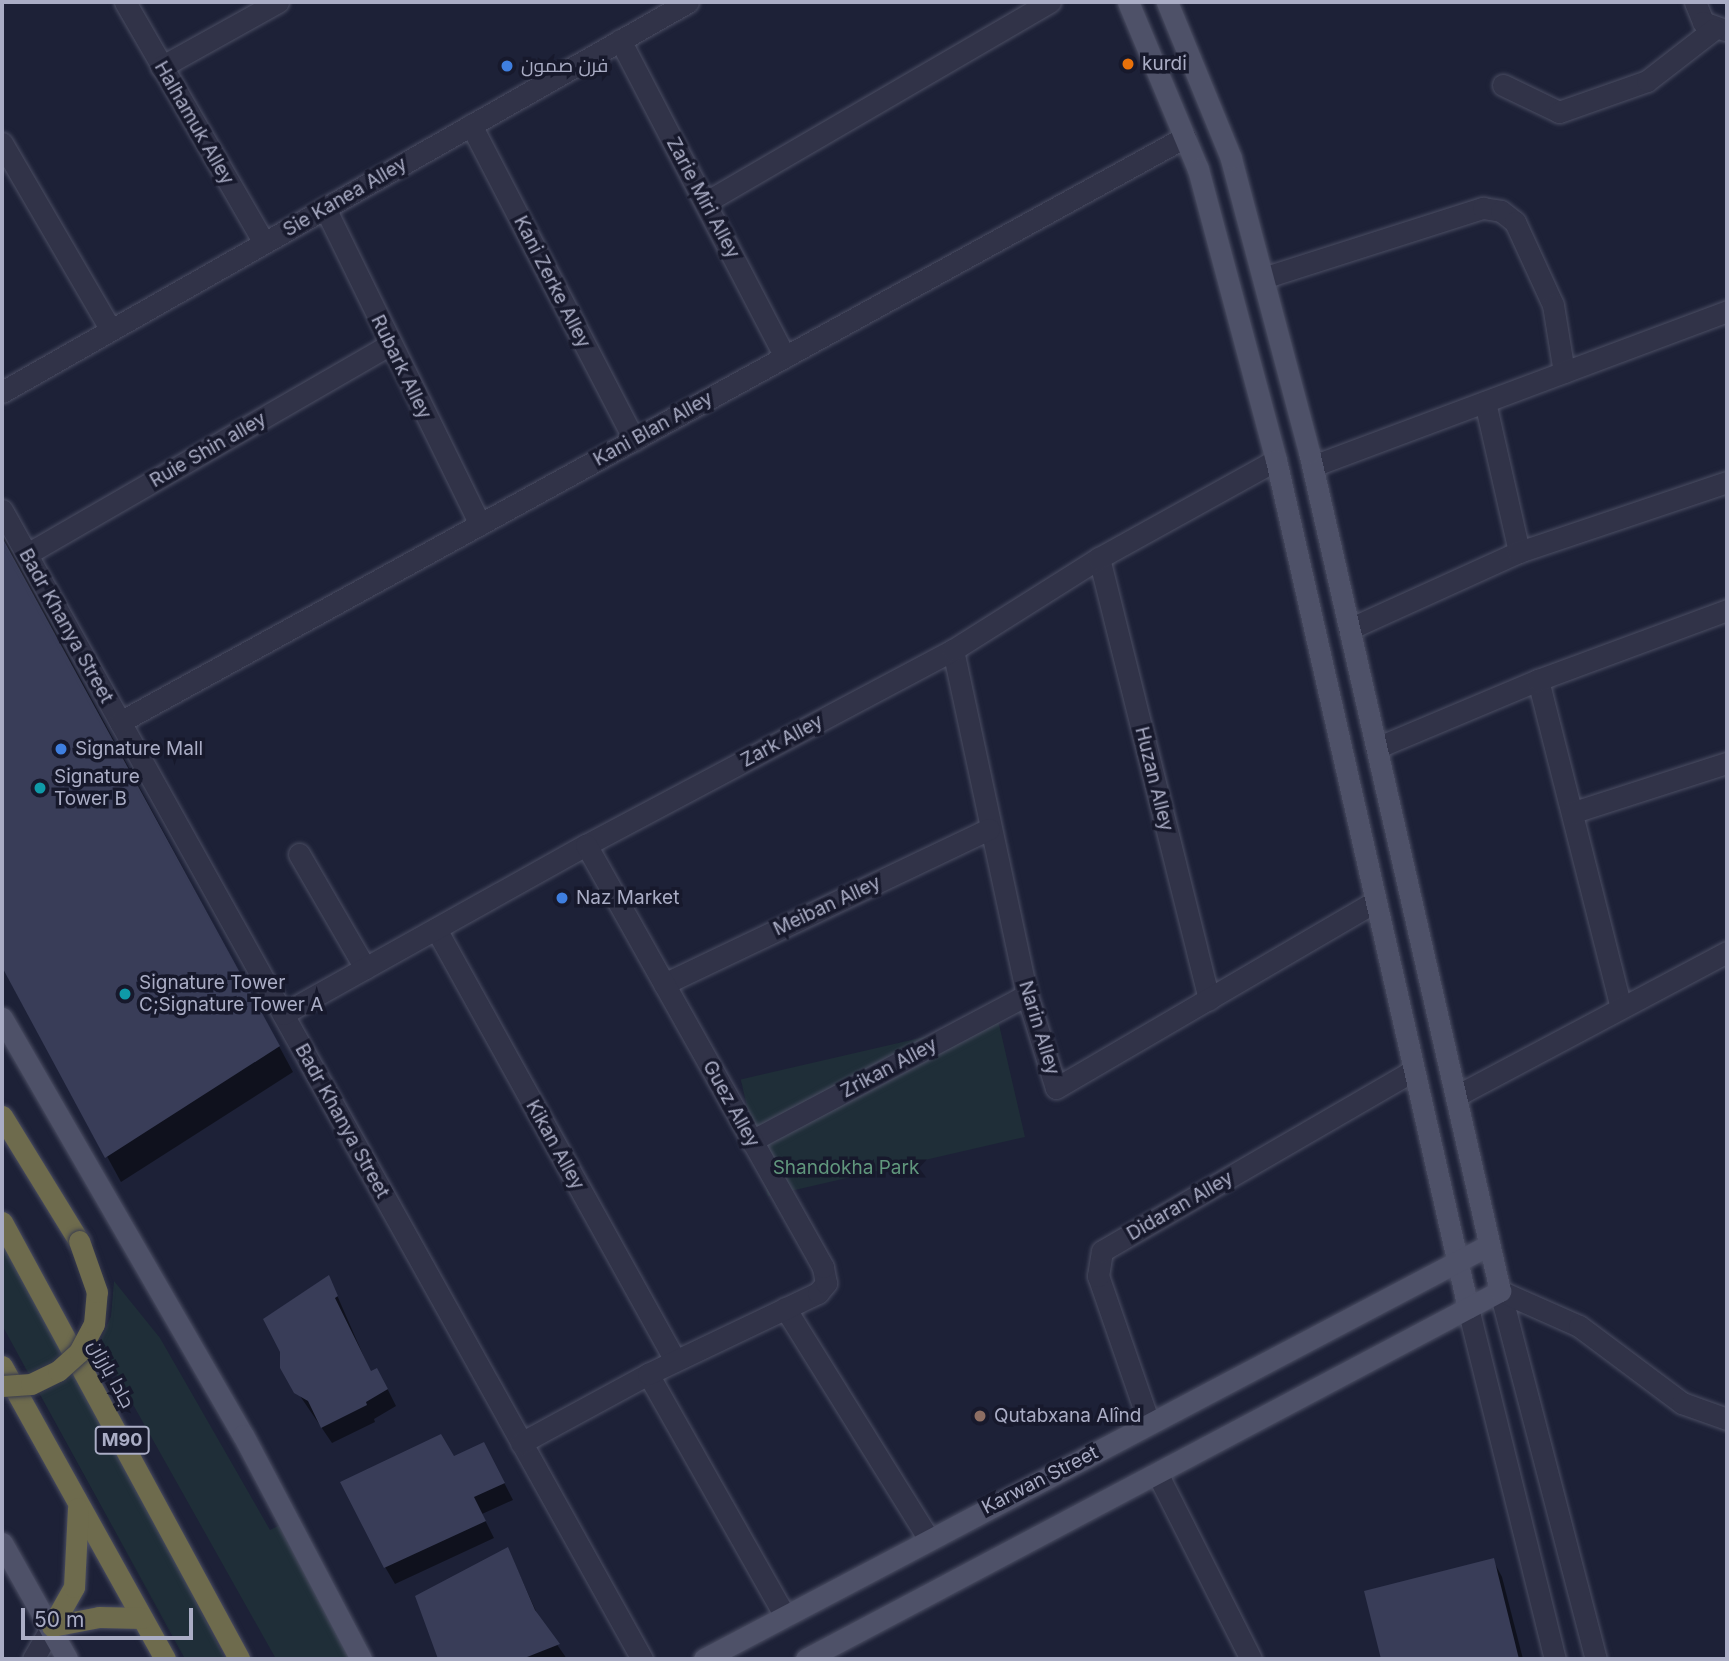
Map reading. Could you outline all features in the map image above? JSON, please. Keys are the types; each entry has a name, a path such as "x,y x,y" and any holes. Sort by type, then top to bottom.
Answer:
{"highway":[{"path":"2,1116 79,1241 97,1292 94,1324 84,1342 58,1371 31,1384 2,1387"},
{"name":"جادا بارزان","path":"2,1222 239,1659"},
{"path":"2,1366 165,1659"},
{"path":"52,1626 74,1587 77,1502"},
{"path":"52,1626 99,1617 142,1618"}],"main road":[{"path":"1128,2 1198,169 1276,460 1468,1308"},
{"path":"806,1659 1500,1291 1312,466 1231,158 1167,2"},
{"path":"2,1018 243,1435 361,1659"},
{"name":"Karwan Street","path":"704,1659 928,1538 1489,1245"},
{"path":"2,1543 52,1626 67,1659"}],"street":[{"name":"Halhamuk Alley","path":"125,2 264,243"},
{"path":"161,67 278,2"},
{"name":"Sie Kanea Alley","path":"2,392 688,2"},
{"path":"706,202 1050,2"},
{"path":"1695,2 1703,22 1721,30"},
{"path":"1503,85 1559,112 1647,80 1721,30"},
{"name":"Zarie Miri Alley","path":"620,40 785,357"},
{"name":"Kani Zerke Alley","path":"471,125 634,440"},
{"name":"Kani Blan Alley","path":"120,722 1185,137"},
{"path":"2,143 111,330"},
{"name":"Rubark Alley","path":"325,208 389,345 480,524"},
{"path":"1263,278 1483,208 1501,211 1515,222 1553,305 1564,372"},
{"path":"1312,466 1727,311"},
{"name":"Ruie Shin alley","path":"27,554 389,345"},
{"path":"1485,402 1519,552"},
{"name":"Zark Alley","path":"283,1014 586,845 953,650 1099,558 1276,460"},
{"path":"1349,628 1519,552 1727,482"},
{"name":"Badr Khanya Street","path":"2,510 642,1659"},
{"name":"Huzan Alley","path":"1099,558 1209,1000"},
{"path":"1376,748 1538,680 1727,610"},
{"name":"Narin Alley","path":"953,650 989,829 1027,995 1056,1087 1374,902"},
{"path":"1538,680 1574,812 1620,1005"},
{"path":"1574,812 1727,763"},
{"name":"Meiban Alley","path":"664,984 989,829"},
{"name":"Guez Alley","path":"521,1443 675,1360 818,1293 826,1283 823,1267 586,845"},
{"path":"299,853 365,968"},
{"name":"Kikan Alley","path":"436,929 675,1360"},
{"path":"1457,1096 1620,1005 1727,952"},
{"name":"Zrikan Alley","path":"751,1141 1027,995"},
{"name":"Didaran Alley","path":"1149,1423 1098,1276 1102,1251 1413,1071"},
{"path":"1500,1291 1578,1326 1682,1403 1727,1419"},
{"path":"1500,1291 1596,1659"},
{"path":"785,1308 928,1538"},
{"path":"1468,1308 1555,1659"},
{"path":"648,1374 785,1616"},
{"path":"1157,1473 1251,1659"},
{"path":"33,1659 52,1626"}],"green space":[{"name":"Shandokha Park","path":"998,1020 1025,1137 768,1196 741,1079"},
{"path":"2,1243 145,1501 225,1659 185,1659 2,1325"},
{"path":"114,1281 160,1338 270,1530 282,1524 355,1659 276,1659 99,1344 111,1316"}],"building":[{"name":"Signature Mall","path":"2,537 280,1046 105,1158 2,967"},
{"path":"329,1275 338,1296 335,1298 371,1371 377,1368 388,1389 366,1402 367,1405 321,1428 308,1401 294,1393 280,1368 280,1352 263,1319"},
{"path":"441,1434 454,1456 484,1442 505,1483 474,1497 486,1521 384,1568 340,1482"},
{"path":"508,1547 535,1610 560,1644 522,1659 438,1659 415,1596"},
{"path":"1494,1558 1519,1659 1381,1659 1364,1591"}],"place":[{"name":"kurdi","path":"1128,64"},
{"name":"فرن صمون","path":"507,66"},
{"name":"Signature Mall","path":"61,749"},
{"name":"Signature Tower B","path":"40,788"},
{"name":"Naz Market","path":"562,898"},
{"name":"Signature Tower C;Signature Tower A","path":"125,994"},
{"name":"Qutabxana Alînd","path":"980,1416"}]}
